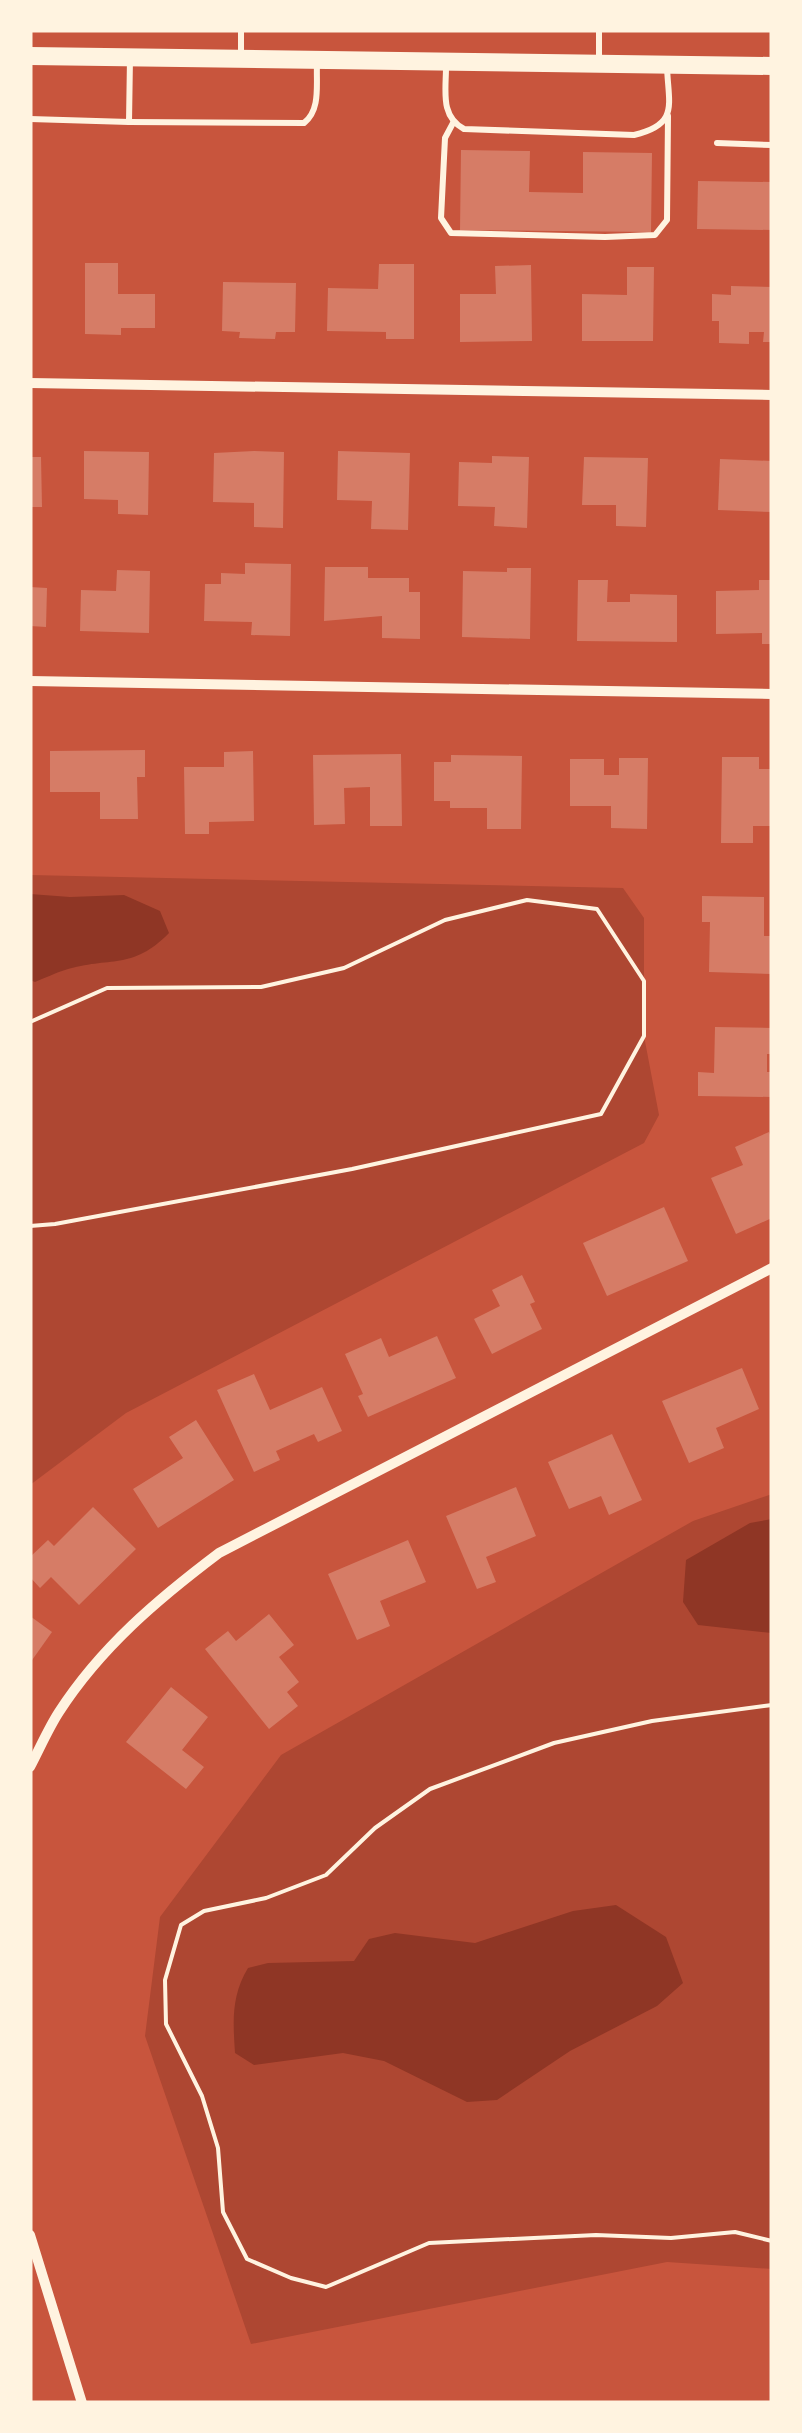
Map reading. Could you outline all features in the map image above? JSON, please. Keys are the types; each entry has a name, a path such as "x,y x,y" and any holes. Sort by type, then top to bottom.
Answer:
{"main road":[{"path":"30,56 772,66"}],"street":[{"path":"30,383 772,395"},
{"path":"30,680 772,694"},
{"path":"30,1767 60,1712 108,1647 160,1598 219,1553 772,1268"},
{"path":"30,2235 82,2403"}],"lane":[{"path":"241,30 241,58"},
{"path":"599,30 599,64"},
{"path":"129,122 130,57"},
{"path":"30,119 304,123 312,117 316,102 317,60"},
{"path":"446,62 446,112 464,130 634,134 657,130 668,116"},
{"path":"453,123 445,138 441,218 451,233 605,237 655,234 667,220 667,64"},
{"path":"716,143 772,144"}],"path":[{"path":"30,1022 107,988 261,987 344,968 445,920 526,900 597,908 644,981 644,1036 601,1114 352,1169 30,1226"},
{"path":"772,1705 652,1721 554,1744 430,1789 375,1828 326,1875 266,1898 204,1911 181,1925 165,1980 166,2024 202,2096 218,2148 223,2212 247,2259 291,2278 326,2287 428,2243 596,2234 670,2238 735,2232 772,2241"}],"shaded area":[{"path":"30,875 623,888 644,918 644,1036 659,1115 644,1143 126,1413 30,1485"},
{"path":"30,894 124,895 160,911 169,933 132,958 81,966 35,982 30,980"},
{"path":"772,1494 772,2269 667,2262 251,2344 145,2036 160,1917 281,1755 693,1521"},
{"path":"772,1519 772,1633 698,1625 683,1602 686,1560 750,1523"},
{"path":"616,1905 666,1937 683,1983 657,2006 570,2051 497,2100 467,2102 384,2061 343,2053 254,2065 235,2053 236,1999 248,1968 268,1963 354,1961 369,1939 395,1933 475,1943 573,1911"}],"building":[{"path":"461,150 530,151 529,192 583,193 583,152 652,153 651,232 460,230"},
{"path":"698,181 772,182 772,230 697,229"},
{"path":"85,263 118,263 118,294 155,294 155,328 121,328 121,335 85,334"},
{"path":"379,264 414,264 414,339 386,339 386,332 327,331 328,288 378,289"},
{"path":"531,265 532,341 460,342 460,294 496,294 495,266"},
{"path":"627,267 654,267 653,341 582,341 582,294 627,295"},
{"path":"223,282 296,283 295,332 276,332 275,339 239,338 240,332 222,331"},
{"path":"731,286 772,287 772,342 763,342 764,332 749,332 749,344 719,343 719,321 712,321 712,294 731,295"},
{"path":"84,451 149,452 148,515 118,514 118,500 84,499"},
{"path":"338,451 410,453 408,530 371,529 372,501 337,500"},
{"path":"284,452 283,528 254,527 254,503 213,502 214,453"},
{"path":"492,456 529,457 527,528 494,526 495,507 458,506 459,462 492,463"},
{"path":"30,457 41,457 42,507 30,507"},
{"path":"584,457 648,458 646,527 616,526 616,505 582,505"},
{"path":"720,459 772,461 772,512 718,510"},
{"path":"245,563 291,564 290,636 251,635 252,622 204,621 205,584 221,584 221,573 245,574"},
{"path":"325,567 368,567 368,578 409,578 409,592 420,592 420,639 382,638 382,616 324,621"},
{"path":"507,568 531,568 530,639 462,637 463,571 507,572"},
{"path":"117,570 150,571 149,633 80,631 81,590 116,591"},
{"path":"578,580 608,580 607,602 630,602 630,594 677,595 677,642 577,641"},
{"path":"759,580 772,580 772,644 762,644 762,633 716,634 716,591 759,590"},
{"path":"30,587 47,588 46,627 30,626"},
{"path":"145,750 145,777 137,777 138,819 100,819 100,792 50,792 50,751"},
{"path":"253,751 254,821 209,822 209,834 185,834 184,767 224,767 224,752"},
{"path":"401,754 402,826 370,826 370,787 344,788 345,824 314,825 313,755"},
{"path":"451,755 522,756 521,829 487,829 487,808 450,808 450,801 434,801 434,762 451,762"},
{"path":"722,757 759,757 759,769 772,769 772,826 753,826 753,843 721,843"},
{"path":"619,758 648,758 647,829 611,828 611,806 570,806 570,759 604,759 604,775 619,775"},
{"path":"702,896 764,897 764,936 772,936 772,974 709,972 710,922 702,922"},
{"path":"715,1027 772,1028 767,1072 772,1072 772,1097 698,1096 698,1072 714,1073"},
{"path":"769,1132 772,1218 736,1234 711,1178 743,1165 735,1147"},
{"path":"664,1207 688,1261 607,1296 583,1243"},
{"path":"522,1275 542,1329 492,1354 474,1319 500,1306 492,1290"},
{"path":"437,1336 456,1378 368,1417 358,1396 363,1394 345,1354 381,1338 389,1357"},
{"path":"742,1368 759,1409 716,1428 724,1448 689,1463 662,1401"},
{"path":"254,1374 270,1410 322,1387 342,1431 318,1442 314,1434 276,1451 280,1460 254,1472 217,1390"},
{"path":"196,1420 234,1480 158,1528 133,1489 183,1458 169,1437"},
{"path":"612,1434 642,1500 609,1515 601,1496 569,1509 548,1462"},
{"path":"516,1487 536,1536 486,1557 496,1582 477,1589 446,1516"},
{"path":"93,1507 136,1549 79,1605 51,1577 40,1588 30,1577 30,1557 48,1540 54,1546"},
{"path":"408,1540 426,1582 380,1601 390,1626 357,1640 328,1574"},
{"path":"269,1614 294,1645 279,1657 299,1682 287,1692 298,1706 269,1729 205,1649 228,1631 236,1641"},
{"path":"30,1616 52,1632 30,1663"},
{"path":"171,1687 208,1717 182,1750 204,1767 186,1789 126,1742"}]}
